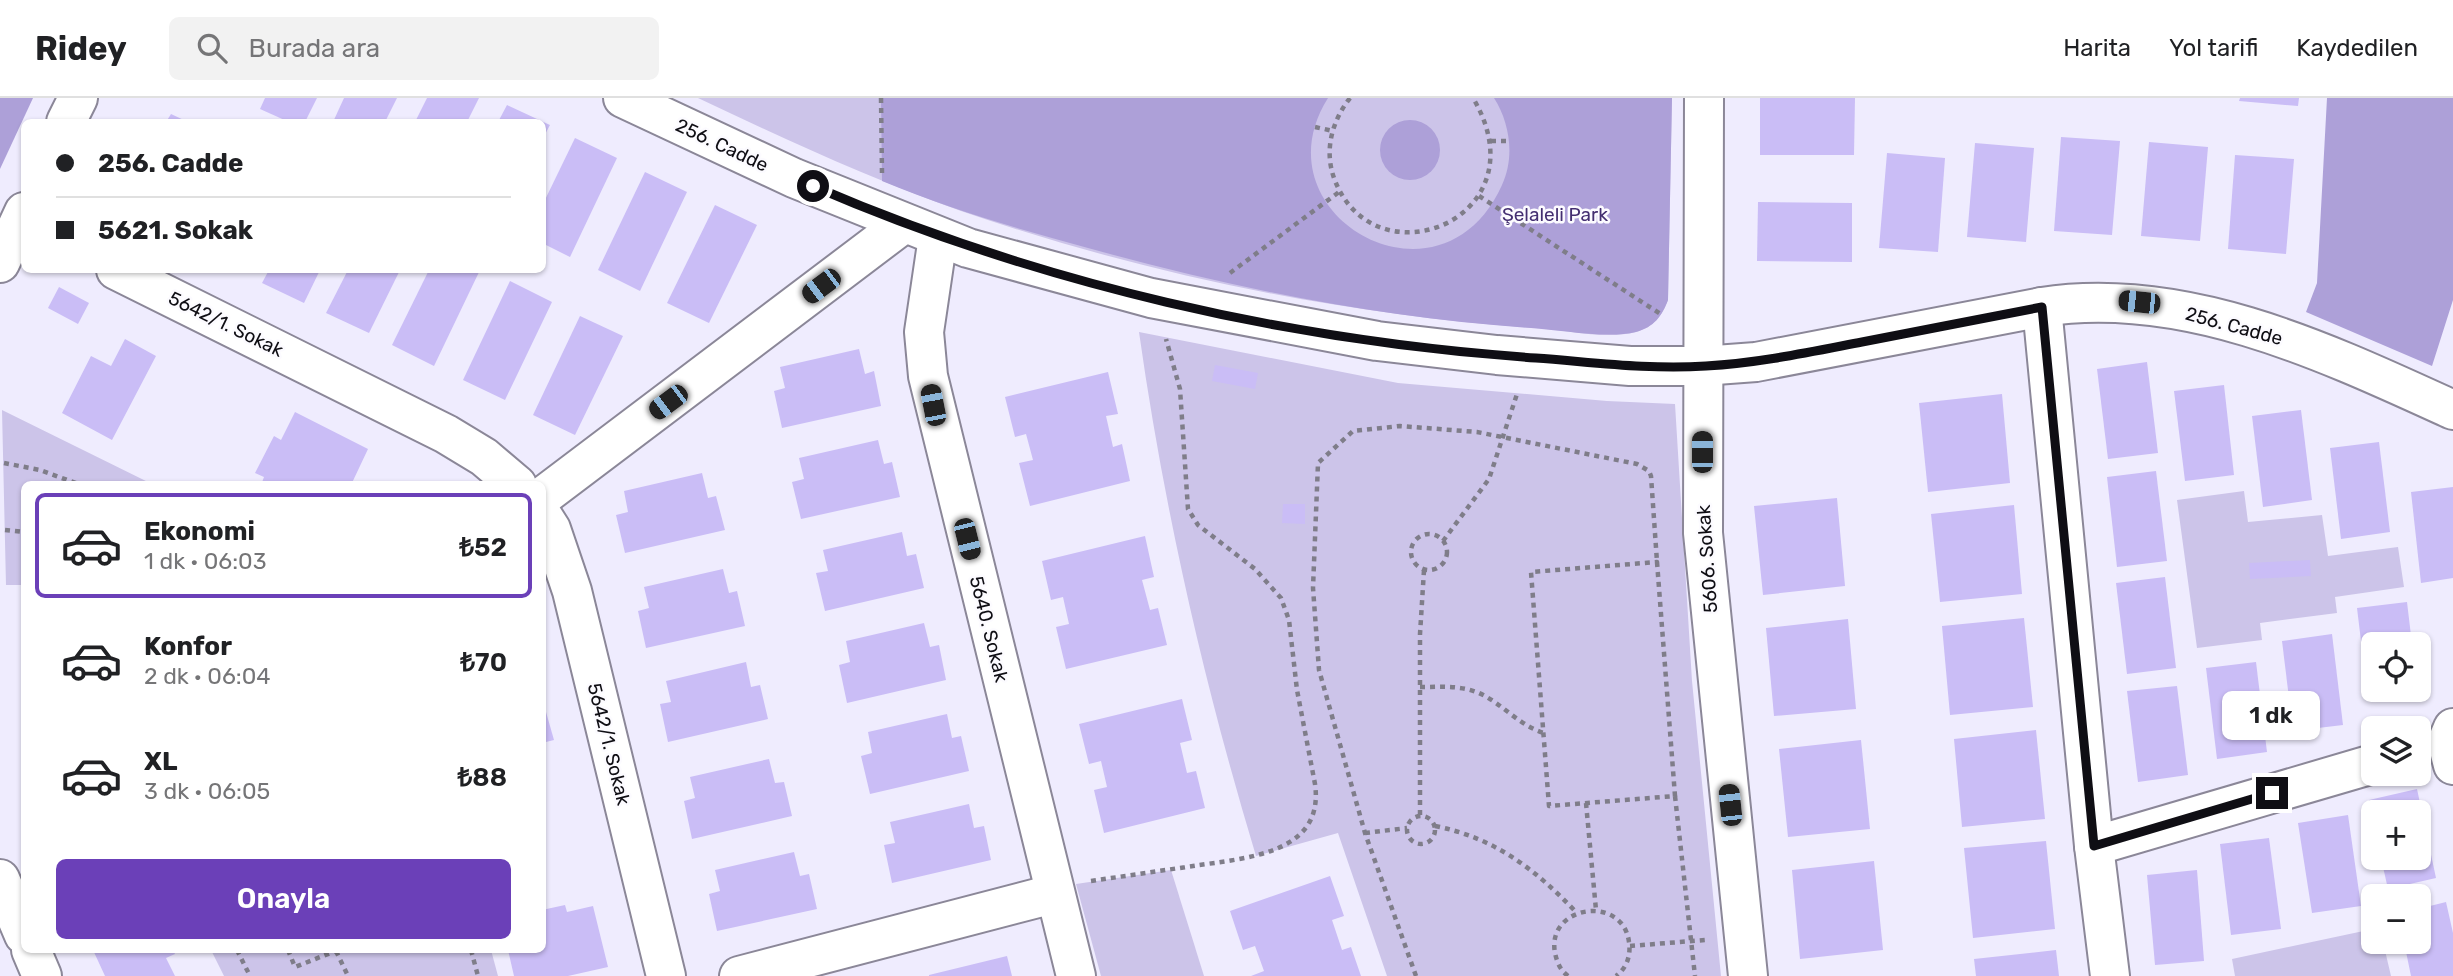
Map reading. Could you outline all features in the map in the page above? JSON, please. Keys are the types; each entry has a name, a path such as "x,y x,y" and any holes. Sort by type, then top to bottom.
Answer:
{"street":[{"path":"68,119 78,98"},
{"name":"256. Cadde","path":"623,98 750,159 903,224 1023,265 1151,298 1377,341 1537,359 1630,366 1702,366 1756,362 2074,302 2121,301 2214,319 2314,349 2453,410"},
{"name":"5606. Sokak","path":"1704,98 1704,545 1748,976"},
{"path":"0,263 21,224"},
{"path":"546,494 903,224"},
{"name":"5640. Sokak","path":"938,237 924,332 928,376 1076,976"},
{"name":"5642/1. Sokak","path":"122,273 446,434 484,457 512,481"},
{"path":"2042,307 2094,846 2110,976"},
{"name":"5642/1. Sokak","path":"546,522 556,540 572,591 666,976"},
{"path":"2094,846 2361,768"},
{"path":"0,879 21,928"},
{"path":"739,976 1053,891"},
{"path":"32,953 42,976"}],"path":[{"path":"881,98 882,181"},
{"path":"1350,98 1339,111 1333,131 1330,166 1339,192 1365,218 1381,227 1408,233 1435,229 1460,216 1479,196 1490,172 1491,141 1486,120 1473,98"},
{"path":"1315,127 1333,131"},
{"path":"1491,141 1510,141"},
{"path":"1228,274 1339,192"},
{"path":"1479,196 1662,315"},
{"path":"1053,891 1274,851 1303,830 1316,810 1315,783 1286,608 1269,581 1206,532 1188,509 1180,389 1151,298"},
{"path":"1443,541 1489,479 1517,394"},
{"path":"1416,976 1365,833 1327,703 1315,642 1313,588 1318,463 1346,436 1361,428 1400,426 1452,429 1503,437 1644,467 1651,476 1675,796 1695,976"},
{"path":"4,463 40,470 70,481"},
{"path":"5,530 21,532"},
{"path":"1427,534 1443,541 1447,551 1444,563 1435,570 1424,570 1412,559 1411,546 1416,539 1427,534"},
{"path":"1657,562 1531,572 1549,806 1675,796"},
{"path":"1420,815 1424,570"},
{"path":"1420,687 1448,687 1479,694 1525,726 1544,733"},
{"path":"1586,803 1595,910"},
{"path":"1435,826 1432,840 1423,844 1410,841 1406,828 1411,819 1420,815 1429,818 1435,826 1469,834 1502,849 1532,870 1577,913"},
{"path":"1365,833 1406,828"},
{"path":"1567,976 1557,962 1554,948 1562,924 1577,913 1595,910 1617,919 1625,928 1630,946 1627,962 1616,976"},
{"path":"1630,946 1692,941"},
{"path":"238,953 250,976"},
{"path":"289,953 295,967 332,953"},
{"path":"338,953 348,976"},
{"path":"472,953 478,976"}],"green space":[{"path":"0,98 33,98 21,119 0,169"},
{"name":"Şelaleli Park","path":"698,98 1672,98 1668,300 1660,316 1648,327 1624,334 1599,335 1390,313 1245,288 1101,254 961,211 828,158"},
{"name":"Şelaleli Park","path":"881,98 1328,98 1312,141 1315,180 1334,213 1364,236 1401,248 1439,245 1474,225 1502,185 1508,163 1509,140 1504,118 1494,98 1672,98 1668,300 1663,311 1648,327 1636,332 1612,335 1475,323 1363,309 1142,263 984,218 882,181"},
{"path":"2327,98 2453,98 2453,300 2432,366 2306,312 2317,283"},
{"path":"1404,120 1416,120 1435,133 1440,150 1438,162 1427,175 1416,180 1404,180 1385,167 1380,156 1380,144 1393,125"},
{"path":"1139,332 1398,383 1607,401 1675,404 1692,681 1721,976 1387,976 1338,833 1256,856 1219,726 1187,596"},
{"path":"2,410 146,481 21,481 21,585 6,585"},
{"path":"2244,491 2248,522 2322,515 2328,556 2398,547 2404,587 2335,597 2337,613 2260,623 2262,640 2197,648 2177,500"},
{"path":"1171,870 1204,976 1101,976 1076,884"},
{"path":"2361,932 2361,954 2386,954 2391,976 2235,976 2232,959"},
{"path":"212,953 492,953 498,976 224,976"}],"building":[{"path":"265,98 317,98 306,119 282,119 260,109"},
{"path":"344,98 397,98 386,119 334,119"},
{"path":"427,98 479,98 468,119 416,119"},
{"path":"1760,98 1855,98 1854,155 1760,155"},
{"path":"2240,98 2299,98 2298,106 2239,101"},
{"path":"507,105 537,119 500,119"},
{"path":"171,114 182,119 168,119"},
{"path":"2061,137 2120,141 2112,235 2054,231"},
{"path":"575,138 617,158 570,257 546,245 546,198"},
{"path":"2149,142 2208,147 2200,241 2141,236"},
{"path":"1975,143 2034,148 2026,242 1967,237"},
{"path":"1887,153 1945,158 1938,252 1879,248"},
{"path":"2235,155 2294,159 2286,254 2228,249"},
{"path":"645,172 687,192 640,291 598,270"},
{"path":"1758,202 1852,203 1852,262 1757,261"},
{"path":"715,205 757,225 709,323 667,303"},
{"path":"267,273 319,273 304,303 262,283"},
{"path":"346,273 399,273 369,333 326,313"},
{"path":"428,273 479,273 434,366 392,345"},
{"path":"510,281 552,302 505,400 463,380"},
{"path":"59,287 89,303 78,324 48,308"},
{"path":"580,316 623,336 575,435 533,415"},
{"path":"125,339 156,356 112,440 62,413 91,356 111,366"},
{"path":"859,349 865,374 874,371 881,406 782,428 774,391 785,388 780,367"},
{"path":"2147,362 2158,453 2108,459 2097,369"},
{"path":"1215,365 1258,373 1255,389 1212,381"},
{"path":"1108,372 1118,414 1106,416 1113,447 1122,444 1130,481 1030,506 1019,463 1033,460 1026,434 1015,437 1005,397"},
{"path":"2224,385 2234,475 2185,481 2174,391"},
{"path":"2002,394 2010,483 1928,492 1919,403"},
{"path":"2301,410 2312,500 2263,507 2252,416"},
{"path":"295,412 368,449 353,481 262,481 264,477 255,473 274,436 281,440"},
{"path":"878,440 884,464 892,462 900,497 801,519 792,482 804,479 799,458"},
{"path":"2379,442 2390,532 2341,539 2330,448"},
{"path":"2156,471 2167,561 2117,567 2107,477"},
{"path":"702,473 708,498 716,496 725,530 625,553 616,515 628,512 624,491"},
{"path":"2453,487 2453,578 2421,583 2411,492"},
{"path":"1837,498 1845,586 1763,595 1754,506"},
{"path":"1283,504 1305,504 1305,524 1282,523"},
{"path":"2014,505 2022,594 1940,602 1931,514"},
{"path":"902,532 907,556 916,554 924,588 825,611 816,573 828,571 823,550"},
{"path":"1145,536 1154,577 1142,580 1150,610 1158,608 1167,645 1066,669 1056,627 1069,624 1063,597 1051,600 1042,561"},
{"path":"2310,560 2311,576 2250,579 2249,563"},
{"path":"723,569 729,593 737,591 745,626 646,648 638,611 649,608 644,587"},
{"path":"2165,577 2176,668 2127,674 2116,583"},
{"path":"2407,602 2411,632 2361,632 2361,641 2357,608"},
{"path":"2024,618 2033,707 1950,715 1942,626"},
{"path":"1848,619 1856,709 1774,716 1766,628"},
{"path":"924,623 930,647 939,645 946,680 847,703 839,665 850,662 846,641"},
{"path":"2332,634 2343,725 2293,731 2282,641"},
{"path":"746,662 751,687 760,685 768,719 668,742 660,704 671,702 666,681"},
{"path":"2256,662 2267,752 2217,759 2206,668"},
{"path":"2177,686 2188,775 2138,782 2127,691"},
{"path":"1182,699 1192,740 1180,743 1187,773 1196,771 1205,808 1104,833 1094,790 1107,787 1101,761 1089,764 1079,724"},
{"path":"546,712 554,740 546,742"},
{"path":"947,714 952,738 961,736 969,771 870,794 861,756 872,753 868,732"},
{"path":"2036,730 2045,819 1962,827 1954,739"},
{"path":"1861,740 1870,829 1788,837 1779,749"},
{"path":"769,759 775,783 784,782 792,816 692,839 684,801 695,798 690,777"},
{"path":"2417,789 2419,800 2369,800"},
{"path":"969,804 974,828 984,826 991,860 892,883 884,845 895,843 890,822"},
{"path":"2348,815 2361,906 2312,913 2298,823"},
{"path":"2269,838 2281,929 2231,935 2220,844"},
{"path":"2046,841 2055,929 1973,938 1964,848"},
{"path":"794,852 800,876 809,874 817,909 717,931 709,894 720,891 715,870"},
{"path":"2431,855 2436,878 2410,884 2387,884 2384,870 2431,870"},
{"path":"1874,861 1883,950 1800,959 1792,870"},
{"path":"2197,870 2204,961 2155,965 2147,875"},
{"path":"1330,876 1344,916 1332,920 1342,950 1351,947 1361,976 1251,976 1264,971 1255,946 1243,950 1230,911"},
{"path":"2446,902 2453,933 2453,976 2411,976 2406,954 2431,954 2431,906"},
{"path":"565,905 567,912 593,906 608,967 568,976 514,976 509,953 546,953 546,909"},
{"path":"2056,950 2059,976 1976,976 1974,959"},
{"path":"94,953 175,954 166,958 175,976 105,976"},
{"path":"1007,956 1012,976 929,976 929,975"}],"route":[{"path":"813,186 968,248 1151,298 1377,341 1497,355 1630,366 1702,366 1756,362 2042,307 2094,846 2272,793"}]}
